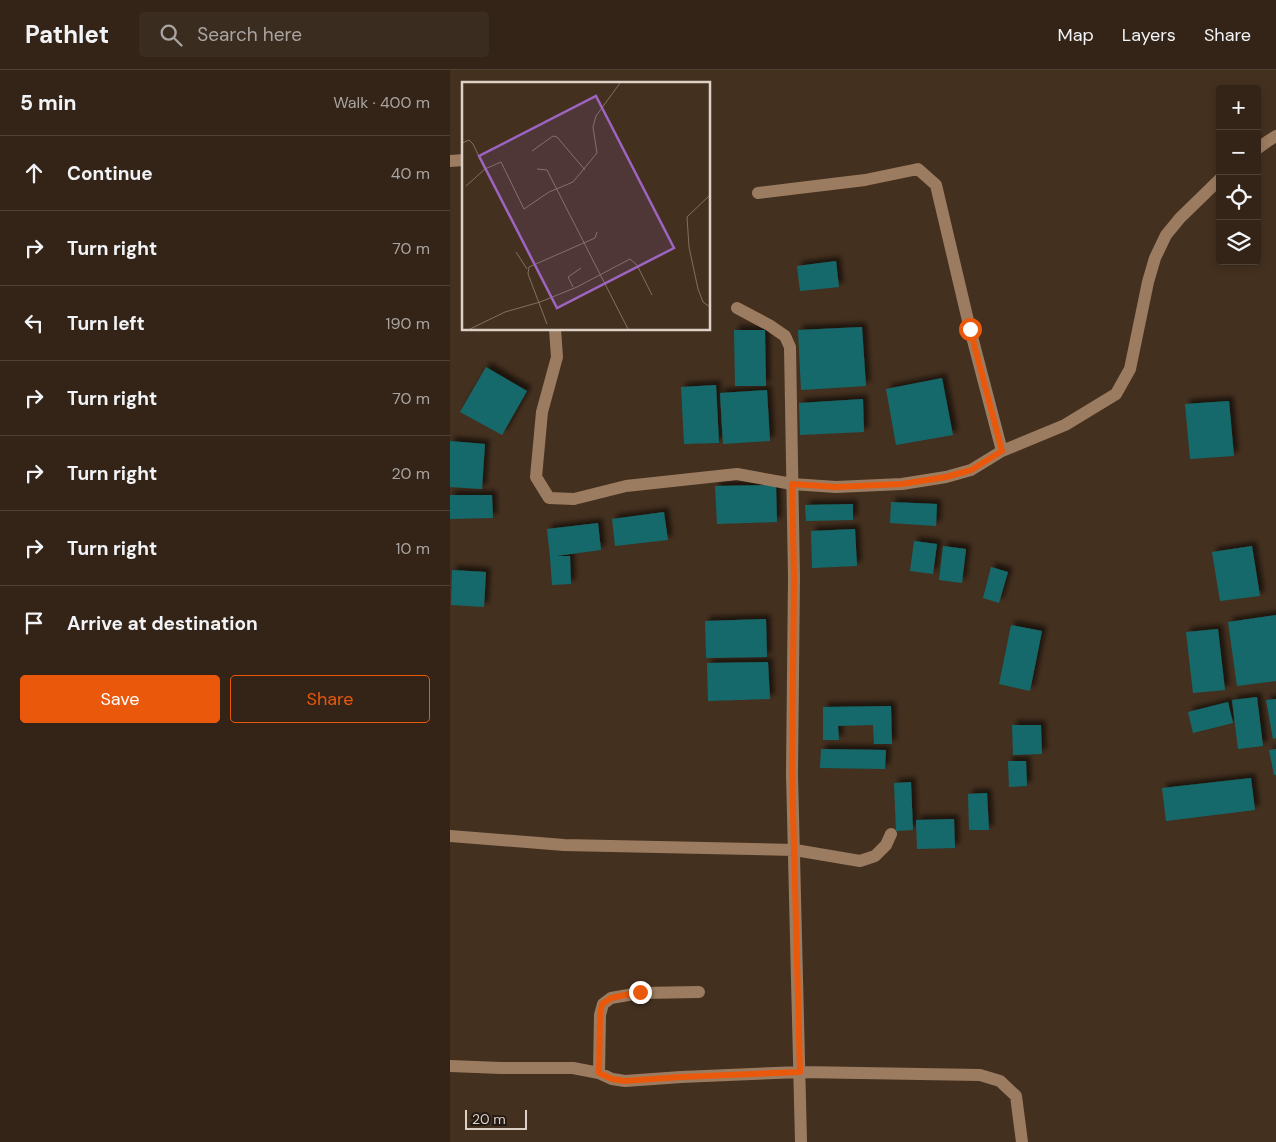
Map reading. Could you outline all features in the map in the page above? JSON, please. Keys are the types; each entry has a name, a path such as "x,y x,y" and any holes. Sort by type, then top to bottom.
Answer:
{"street":[{"path":"1261,146 1276,136"},
{"path":"758,193 865,180 918,169 936,185 970,329 1002,451"},
{"path":"555,330 558,357 542,412 536,477 549,498 574,499 626,486 737,474 792,484 836,487 902,484 946,477 971,470 1002,451 1065,425 1116,394 1130,369 1148,282 1155,258 1166,235 1180,218 1216,183"},
{"path":"737,308 785,336 790,347 794,577 792,774 801,1142"},
{"path":"450,836 564,845 795,850 860,861 875,856 886,845 891,834"},
{"path":"599,1073 600,1015 602,1004 611,998 640,992 700,992"},
{"path":"450,1066 573,1068 625,1081 800,1072 980,1075 1000,1080 1016,1096 1022,1142"}],"building":[{"path":"836,261 839,287 800,291 797,266"},
{"path":"862,327 866,386 801,390 798,330"},
{"path":"734,330 765,330 766,386 735,386"},
{"path":"486,367 527,391 502,435 460,412"},
{"path":"942,378 953,435 896,445 886,389"},
{"path":"716,385 719,443 684,444 681,387"},
{"path":"767,390 770,441 723,444 720,393"},
{"path":"863,399 864,432 800,435 799,403"},
{"path":"1229,401 1234,456 1190,459 1185,404"},
{"path":"450,441 485,444 482,489 450,487"},
{"path":"776,485 777,522 717,524 715,486"},
{"path":"450,495 492,495 493,518 450,519"},
{"path":"891,502 937,504 936,526 890,523"},
{"path":"853,504 853,520 806,521 805,505"},
{"path":"664,512 668,540 615,546 612,519"},
{"path":"598,523 601,550 556,556 570,556 571,584 552,585 547,529"},
{"path":"855,529 857,566 812,568 811,531"},
{"path":"914,541 937,544 933,574 910,571"},
{"path":"943,546 966,549 962,583 939,580"},
{"path":"1252,546 1260,596 1220,601 1212,552"},
{"path":"991,567 1008,572 999,603 983,598"},
{"path":"452,570 486,572 484,607 451,605"},
{"path":"1276,615 1276,681 1237,686 1228,622"},
{"path":"766,619 767,657 706,658 705,621"},
{"path":"1011,625 1042,631 1030,691 999,684"},
{"path":"1218,629 1225,690 1193,693 1186,632"},
{"path":"768,662 770,699 708,701 707,663"},
{"path":"1257,697 1263,746 1238,749 1232,700"},
{"path":"1276,699 1276,738 1273,739 1266,700"},
{"path":"1228,702 1233,723 1193,733 1188,712"},
{"path":"891,706 892,744 874,744 873,725 838,726 839,740 823,740 823,707"},
{"path":"1012,725 1041,725 1042,754 1013,755"},
{"path":"821,749 886,750 885,769 820,768"},
{"path":"1276,749 1276,775 1274,775 1269,750"},
{"path":"1008,761 1026,761 1027,786 1009,787"},
{"path":"1251,778 1255,810 1166,821 1162,788"},
{"path":"911,782 913,830 896,831 894,783"},
{"path":"987,793 989,830 969,830 968,794"},
{"path":"954,819 955,848 917,849 916,820"}],"route":[{"path":"640,992 611,998 602,1004 600,1015 599,1073 612,1079 625,1081 800,1072 792,774 794,577 792,484 836,487 902,484 946,477 971,470 1002,451 970,329"}]}
